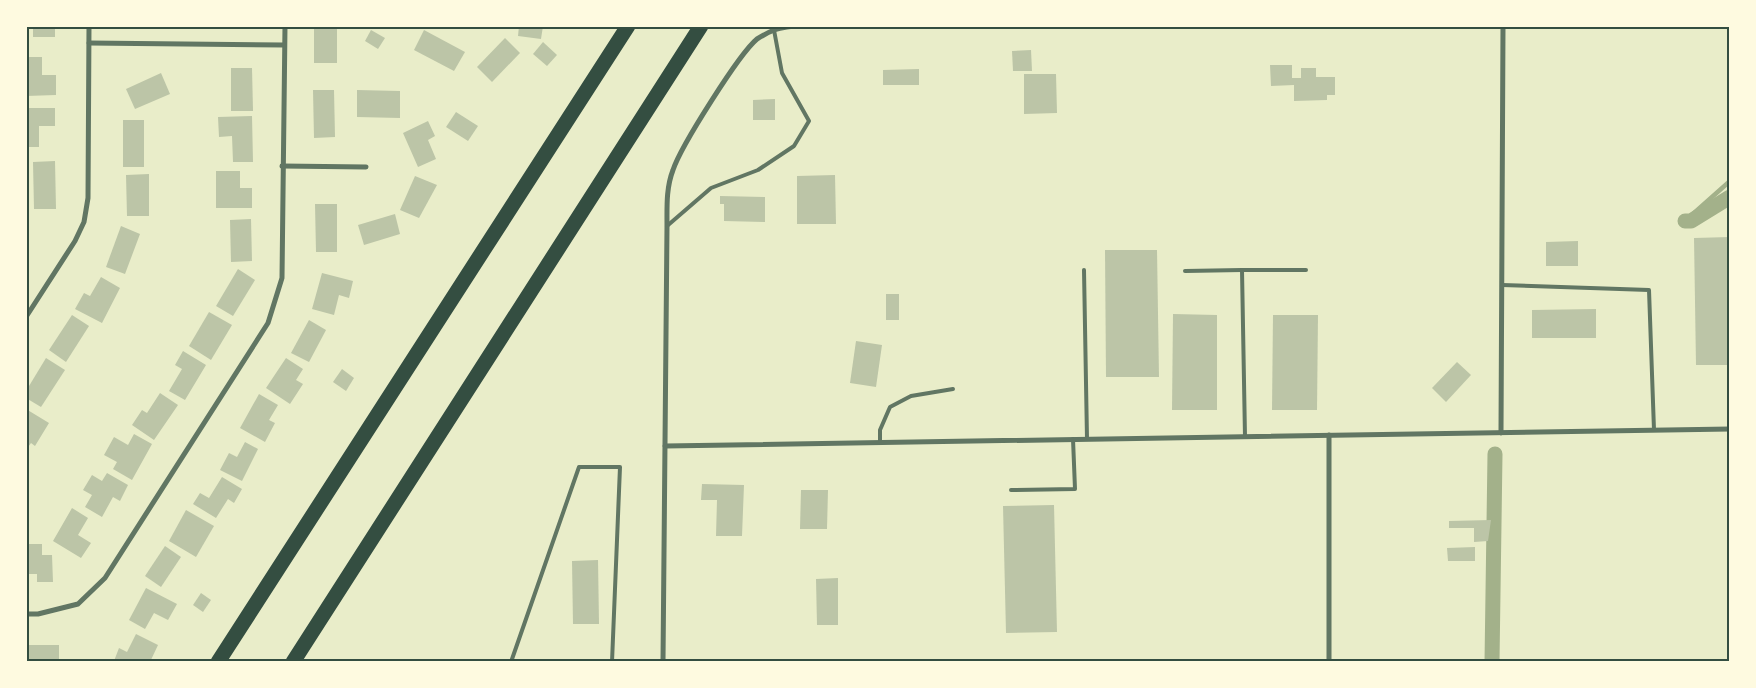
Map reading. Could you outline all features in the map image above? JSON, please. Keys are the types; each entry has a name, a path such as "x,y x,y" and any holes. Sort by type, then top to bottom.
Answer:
{"highway":[{"path":"218,662 628,26"},
{"path":"293,662 702,26"}],"street":[{"path":"26,317 28,310 75,241 84,222 88,198 89,26"},
{"path":"26,614 38,614 78,604 105,578 268,324 282,278 285,26"},
{"path":"663,662 667,226 668,188 673,170 681,152 738,63 758,39 774,30 797,27 862,26"},
{"path":"1501,433 1503,26"},
{"path":"89,43 284,45"},
{"path":"282,166 366,167"},
{"path":"665,446 1730,429"},
{"path":"1329,435 1329,662"}],"lane":[{"path":"667,226 711,188 758,170 794,146 809,121 782,73 774,30"},
{"path":"1084,270 1087,439"},
{"path":"1242,270 1245,436"},
{"path":"1185,271 1306,270"},
{"path":"1502,285 1649,290 1654,430"},
{"path":"880,442 880,430 890,407 912,396 953,389"},
{"path":"1011,490 1075,489 1073,439"},
{"path":"511,662 579,467 620,467 612,662"}],"building":[{"path":"33,26 55,26 55,37 33,37"},
{"path":"314,26 337,26 337,63 314,63"},
{"path":"519,26 543,26 541,39 518,36"},
{"path":"371,30 385,38 378,49 365,41"},
{"path":"424,30 465,52 454,71 414,50"},
{"path":"505,38 520,53 492,82 477,67"},
{"path":"543,42 557,55 547,66 533,54"},
{"path":"1031,50 1032,71 1013,71 1012,51"},
{"path":"26,57 42,57 42,75 56,75 56,95 26,96"},
{"path":"1270,65 1292,65 1292,78 1301,78 1301,68 1316,68 1316,77 1335,77 1335,95 1327,95 1327,100 1294,101 1294,85 1271,86"},
{"path":"231,68 252,68 253,111 231,111"},
{"path":"919,69 919,85 883,85 883,70"},
{"path":"161,73 170,94 135,109 126,89"},
{"path":"1024,74 1056,74 1057,113 1024,114"},
{"path":"313,90 334,90 335,137 314,138"},
{"path":"357,90 400,91 400,118 357,117"},
{"path":"775,99 775,120 753,120 753,100"},
{"path":"26,108 55,108 55,126 39,126 39,147 26,147"},
{"path":"456,112 478,126 468,141 446,127"},
{"path":"252,116 253,162 233,162 232,136 219,137 218,117"},
{"path":"123,120 144,120 144,167 123,167"},
{"path":"428,121 435,136 428,140 436,159 418,167 403,133"},
{"path":"55,161 56,209 34,209 33,162"},
{"path":"216,171 240,171 240,188 252,188 252,208 216,208"},
{"path":"149,174 149,216 127,216 126,175"},
{"path":"835,175 836,224 797,224 797,176"},
{"path":"415,176 437,185 419,218 400,210"},
{"path":"720,196 765,197 765,222 724,221 724,204 720,204"},
{"path":"315,204 337,204 337,252 316,252"},
{"path":"395,214 400,234 364,245 358,225"},
{"path":"251,219 252,261 231,262 230,220"},
{"path":"121,226 140,234 125,274 106,267"},
{"path":"1730,237 1730,365 1696,365 1694,238"},
{"path":"1578,241 1578,266 1546,266 1546,242"},
{"path":"1105,250 1157,250 1159,377 1106,377"},
{"path":"238,269 255,280 233,316 216,306"},
{"path":"322,273 353,281 349,298 339,295 334,315 312,309"},
{"path":"101,277 120,288 102,323 75,309 84,293 90,296"},
{"path":"886,294 899,294 899,320 886,320"},
{"path":"1596,309 1596,338 1532,338 1532,310"},
{"path":"209,312 232,325 211,360 189,346"},
{"path":"1173,314 1217,315 1217,410 1172,410"},
{"path":"72,315 89,326 66,362 49,350"},
{"path":"1273,315 1318,315 1317,410 1272,410"},
{"path":"309,320 326,330 309,362 291,353"},
{"path":"856,341 882,345 876,387 850,383"},
{"path":"183,351 206,365 185,400 169,391 182,369 175,365"},
{"path":"46,358 65,370 41,407 26,398 26,391"},
{"path":"286,358 303,369 296,380 303,384 290,404 266,388"},
{"path":"1457,362 1471,375 1446,402 1432,388"},
{"path":"342,369 354,378 346,391 333,382"},
{"path":"160,393 178,405 154,440 132,425 142,410 147,413"},
{"path":"259,394 278,405 269,420 275,423 265,442 240,428"},
{"path":"26,409 49,423 35,446 31,443 26,450"},
{"path":"134,434 152,444 132,480 113,469 117,462 104,455 114,437 128,445"},
{"path":"245,442 258,449 242,481 220,470 229,453 237,457"},
{"path":"107,473 128,485 120,501 113,497 102,517 85,507 92,495 83,490 92,475 102,481"},
{"path":"222,477 242,489 234,503 228,499 216,518 193,504 200,493 209,498"},
{"path":"702,484 744,485 742,536 716,536 717,500 701,500"},
{"path":"801,490 828,490 827,529 800,529"},
{"path":"1054,505 1057,632 1006,633 1003,506"},
{"path":"72,508 88,518 78,535 91,543 81,558 53,541"},
{"path":"186,510 214,526 196,557 169,541"},
{"path":"1491,520 1488,541 1474,542 1474,528 1449,528 1449,521"},
{"path":"28,544 42,544 42,555 52,555 53,582 37,582 37,574 26,574"},
{"path":"165,546 181,557 161,587 145,576"},
{"path":"1475,547 1475,561 1448,561 1447,548"},
{"path":"598,560 599,624 573,624 572,561"},
{"path":"838,578 838,625 817,625 816,579"},
{"path":"146,588 177,604 168,620 154,613 145,629 129,620"},
{"path":"201,593 211,600 203,612 193,605"},
{"path":"136,634 158,645 150,662 114,661 119,648 127,652"},
{"path":"26,645 59,645 59,662 26,662"}],"waterway":[{"path":"1685,221 1730,181"},
{"path":"1685,221 1691,221 1730,197"},
{"path":"1492,662 1495,454"}]}
